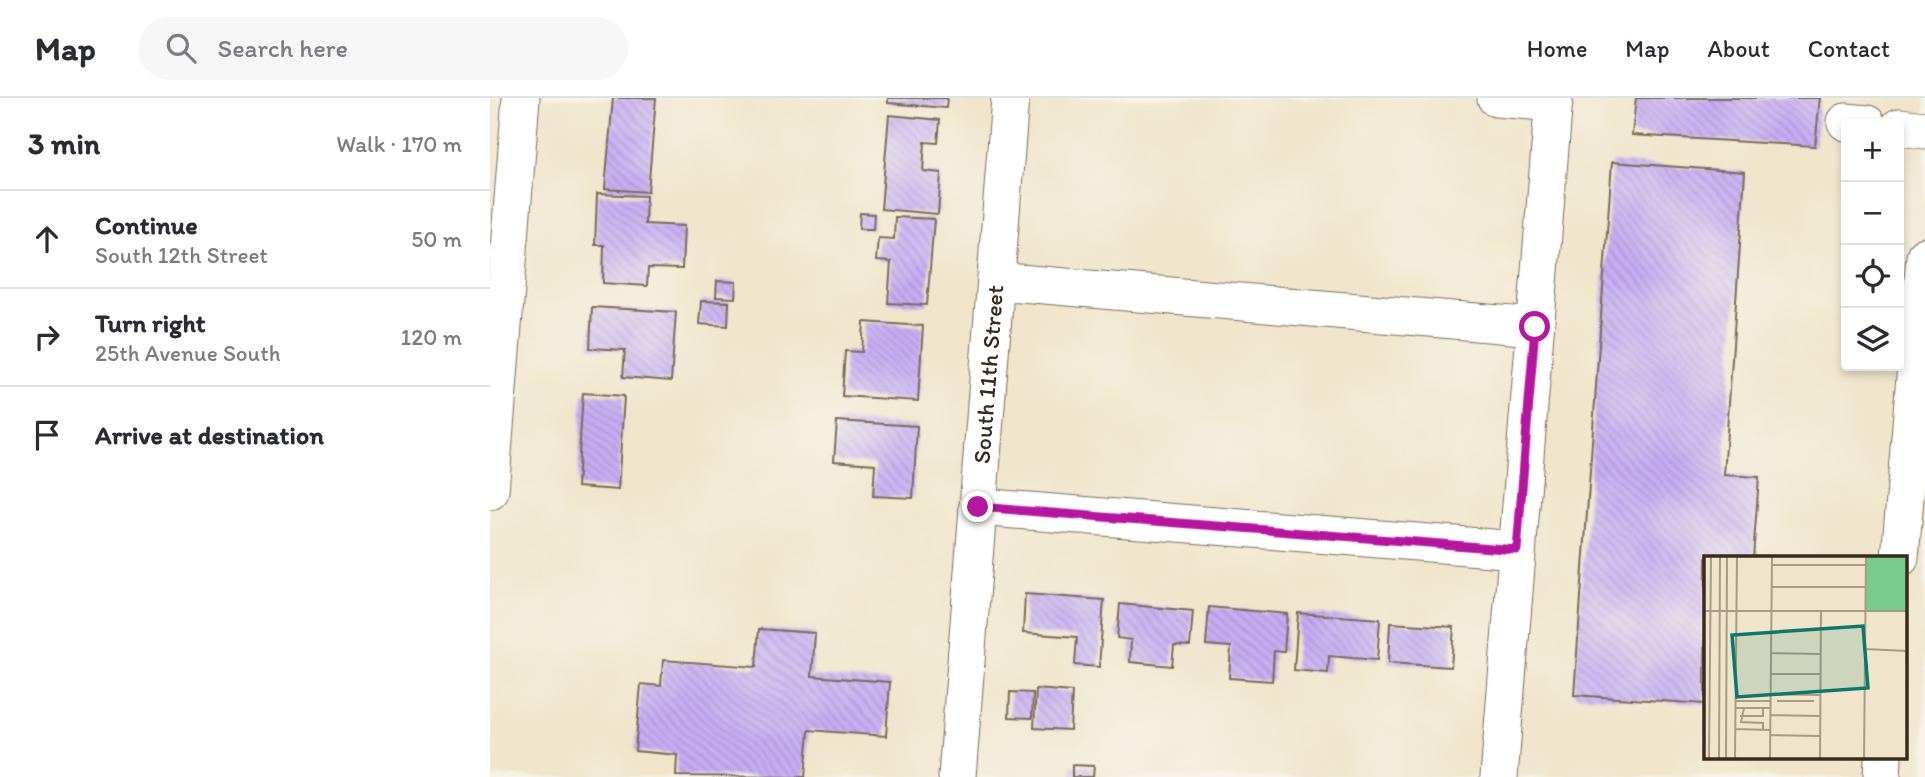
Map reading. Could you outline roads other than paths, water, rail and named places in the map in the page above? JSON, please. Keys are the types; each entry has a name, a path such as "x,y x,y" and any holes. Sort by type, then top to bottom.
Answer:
{"street":[{"path":"490,491 521,98"},
{"name":"South 11th Street","path":"957,777 1010,98"},
{"path":"1496,98 1554,100 1499,777"},
{"path":"1904,128 1925,130"},
{"path":"1900,556 1925,256"},
{"path":"996,281 1535,327"},
{"path":"978,507 1517,550"}]}
